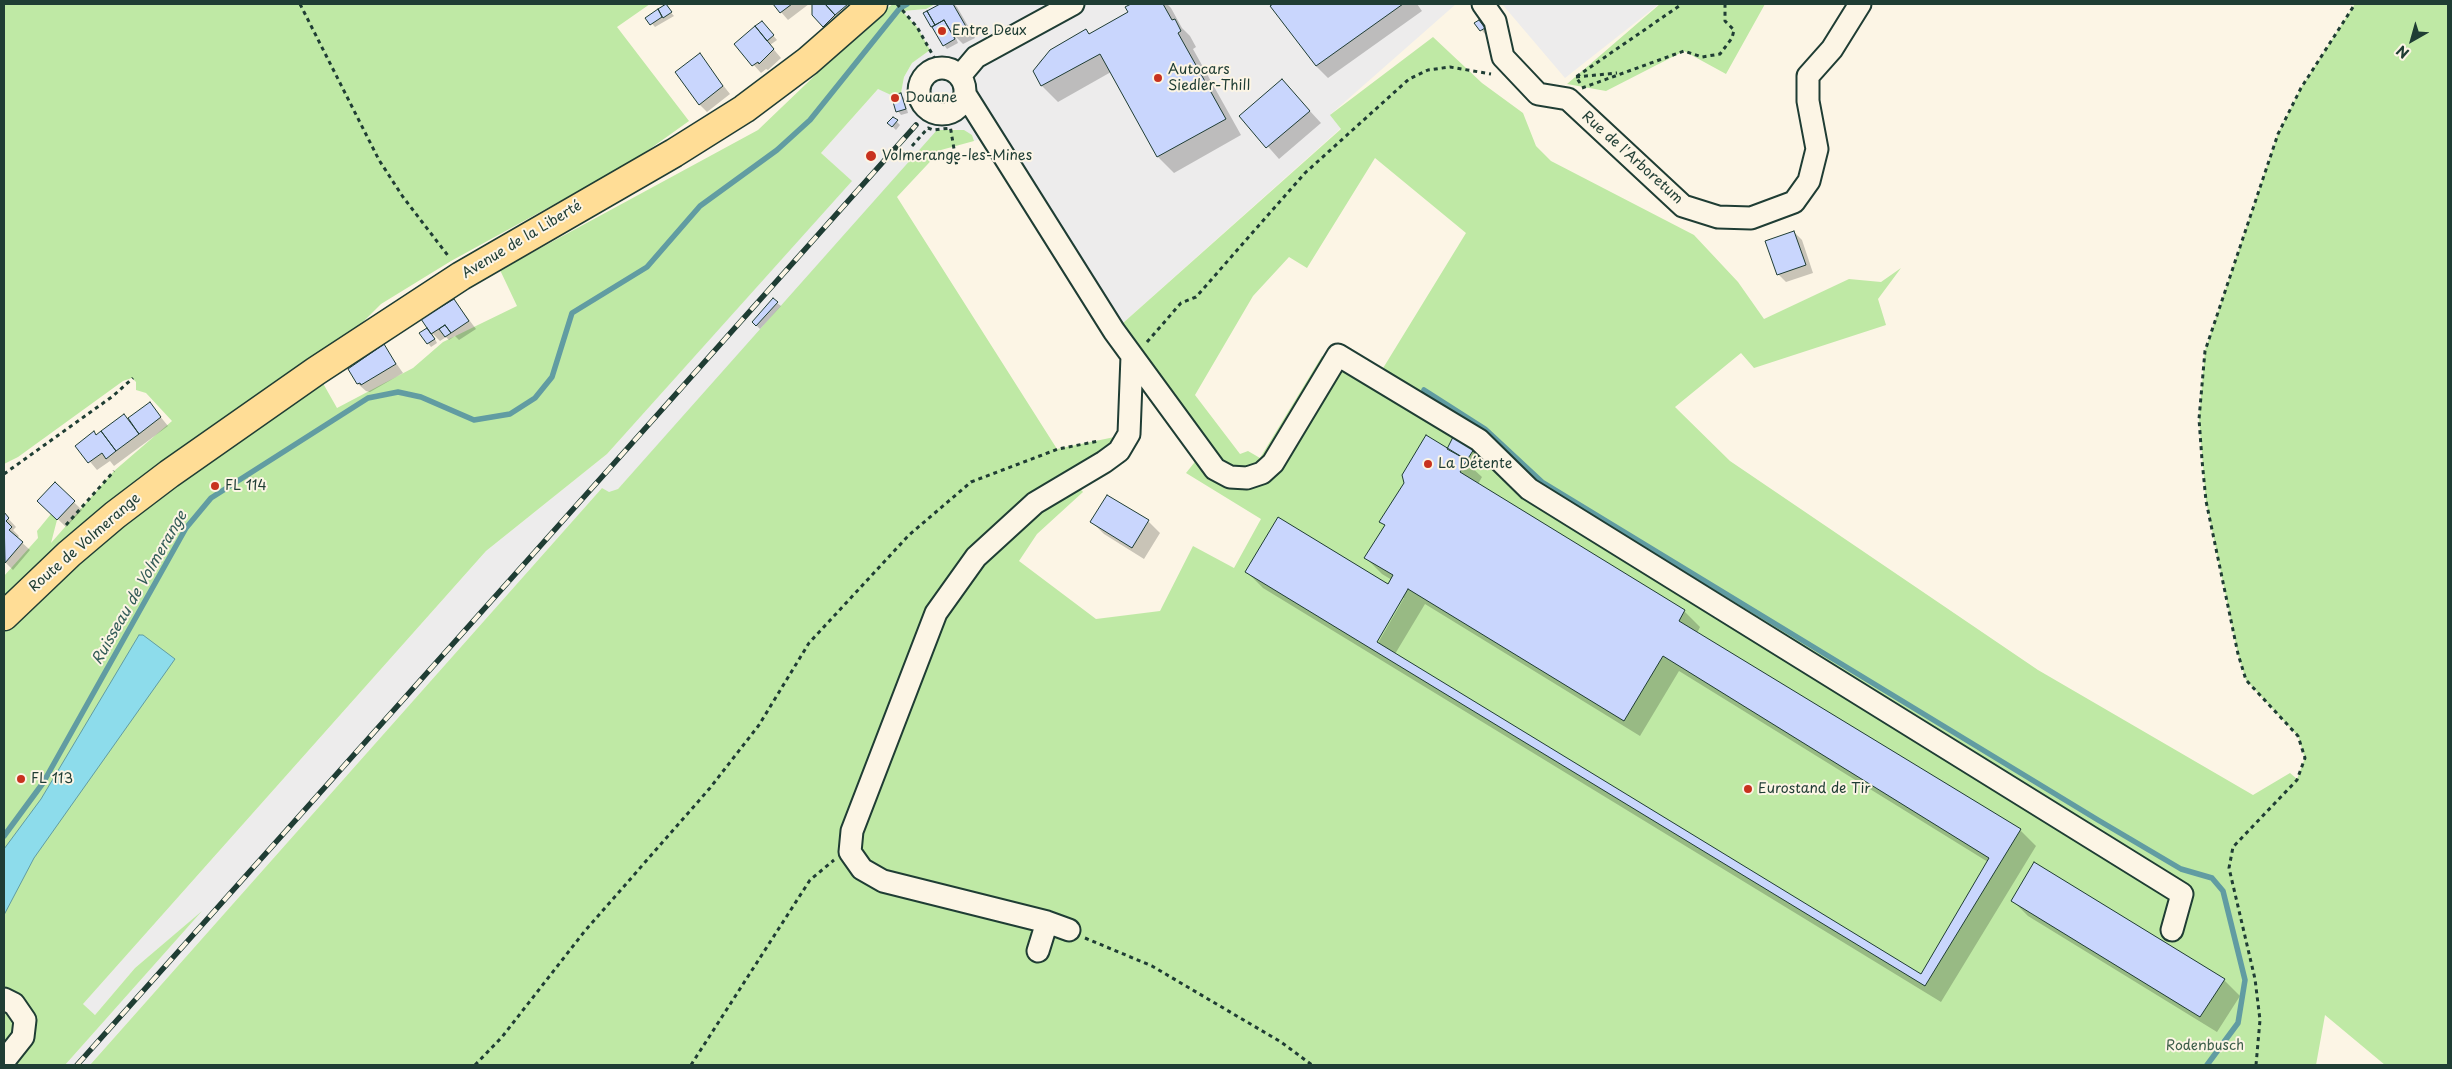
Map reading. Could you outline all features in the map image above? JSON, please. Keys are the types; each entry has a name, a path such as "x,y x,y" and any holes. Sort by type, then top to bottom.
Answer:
{"main road":[{"name":"Avenue de la Liberté","path":"169,474 316,371 461,276 744,109 808,61 873,4"},
{"name":"Route de Volmerange","path":"4,616 76,549 169,474"}],"street":[{"path":"955,80 976,57 1072,4"},
{"name":"Rue de l'Arboretum","path":"1483,4 1495,21 1503,58 1538,94 1568,99 1683,206 1718,217 1751,218 1794,202 1809,181 1817,149 1808,101 1808,76 1832,49 1860,4"},
{"path":"955,80 959,106 950,121 941,114 927,108 920,95 922,80 927,74 955,80 1132,356 1215,469 1230,477 1247,478 1262,473 1273,463 1338,355 1479,440 1529,489 2182,894 2172,930"},
{"path":"1069,930 1047,922 883,881 862,869 850,852 852,831 936,614 976,557 1035,503 1104,462 1118,451 1129,434 1132,356"},
{"path":"1038,951 1047,922"},
{"path":"4,1000 14,1004 25,1020 23,1037 4,1061"}],"path":[{"path":"300,4 379,160 403,197 461,276"},
{"path":"897,4 917,27 955,80"},
{"path":"1576,77 1682,4"},
{"path":"1576,77 1584,87 1684,51 1702,57 1720,54 1732,38 1734,30 1725,22 1725,4"},
{"path":"2256,1065 2260,1020 2255,979 2229,868 2233,847 2297,780 2305,758 2298,736 2246,680 2238,654 2206,501 2199,418 2205,351 2278,134 2301,88 2355,4"},
{"path":"1132,356 1180,303 1196,297 1305,173 1409,79 1428,70 1450,67 1509,78 1520,76"},
{"path":"1576,77 1622,72"},
{"path":"912,146 928,128 933,130 950,121 957,167"},
{"path":"4,474 113,396 133,378"},
{"path":"475,1065 502,1037 584,932 710,788 759,725 809,643 908,534 971,482 1058,449 1129,434"},
{"path":"692,1065 810,880 828,863 850,852"},
{"path":"1069,930 1152,966 1281,1042 1312,1065"}],"shaded area":[{"path":"935,4 1456,4 1331,114 1341,128 1114,331 991,136 974,141 972,135 951,128 618,489 609,493 602,488 90,1065 65,1065 199,914 135,968 95,1015 83,1004 486,551 607,454 851,181 821,153 879,88 891,95 901,93 904,77 912,63 930,50 917,27 902,11 926,9"},
{"path":"1502,4 1659,4 1565,78"}],"green space":[{"path":"4,4 650,4 617,27 689,121 633,161 451,261 381,304 362,323 339,338 316,371 337,408 413,368 443,342 517,306 500,270 758,130 878,15 893,4 935,4 926,9 902,11 917,27 930,50 912,63 904,77 901,93 891,95 878,89 821,153 852,181 607,454 486,551 83,1004 95,1015 135,968 202,911 65,1065 4,1065 4,576 38,538 37,531 51,514 57,520 51,543 114,471 172,421 146,393 136,390 136,382 132,378 123,381 18,457 4,464"},
{"path":"1660,4 1765,4 1726,74 1684,51 1606,91 1567,84"},
{"name":"Rodenbusch","path":"2355,4 2448,4 2448,1065 2385,1065 2325,1015 2316,1065 90,1065 602,488 609,492 618,489 937,130 964,130 972,135 974,141 941,150 897,197 1057,449 1129,434 1073,480 1083,492 1037,534 1019,561 1096,619 1160,611 1193,546 1234,568 1261,519 1186,473 1202,453 1114,331 1341,129 1330,115 1433,37 1482,83 1523,113 1536,146 1551,161 1694,235 1738,282 1764,319 1849,279 1881,282 1901,268 1878,299 1886,325 1754,368 1741,353 1675,407 1730,461 2038,670 2253,795 2290,773 2297,779 2305,758 2298,736 2246,680 2238,654 2206,501 2199,419 2205,351 2278,134 2301,88","holes":["1375,158 1466,233 1377,378 1333,363 1322,356 1260,458 1248,451 1240,454 1195,395 1253,296 1289,257 1307,268"]}],"water":[{"path":"139,635 143,635 175,659 34,858 4,915 4,849 41,799"}],"building":[{"path":"666,4 672,12 663,18 658,9"},
{"path":"773,4 792,4 780,13"},
{"path":"812,4 825,4 835,15 823,27 812,15"},
{"path":"825,4 848,4 835,15"},
{"path":"940,4 953,4 968,30 954,37 944,20 935,25 927,11"},
{"name":"Autocars Siedler-Thill","path":"1131,4 1163,4 1172,20 1175,19 1181,31 1178,33 1226,119 1157,157 1100,54 1041,86 1033,71 1050,50 1086,29 1089,34 1128,12 1125,7"},
{"path":"1273,4 1403,4 1316,66 1270,6"},
{"path":"658,9 662,17 650,25 645,18"},
{"path":"927,11 935,25 931,27 923,13"},
{"path":"944,20 955,39 943,46 932,27"},
{"path":"1479,20 1485,28 1480,31 1474,23"},
{"path":"762,21 774,35 767,41 755,26"},
{"path":"755,26 774,49 759,64 758,62 752,66 734,44"},
{"path":"700,53 723,86 699,105 675,72"},
{"path":"1282,79 1310,111 1266,148 1239,116"},
{"path":"901,93 906,109 896,112 891,95"},
{"path":"893,117 898,120 892,127 887,123"},
{"path":"1794,231 1806,265 1777,275 1765,241"},
{"path":"773,298 778,302 756,326 752,322"},
{"path":"454,299 469,321 451,333 445,325 431,334 421,319"},
{"path":"445,325 451,333 445,337 439,329"},
{"path":"427,328 435,339 427,344 419,333"},
{"path":"384,344 396,364 361,385 360,383 357,384 348,369"},
{"path":"150,402 161,417 139,434 128,418"},
{"path":"124,414 139,434 116,451 101,431"},
{"path":"94,431 96,435 101,431 116,451 106,459 102,453 88,463 75,446"},
{"path":"1426,435 1467,460 1460,472 1685,610 1679,621 2021,829 1925,986 1245,572 1278,517 1388,584 1393,575 1364,558 1385,525 1379,522 1404,483 1402,475","holes":["1408,589 1624,721 1663,656 1989,858 1921,974 1377,642"]},
{"path":"1453,437 1474,449 1467,460 1447,449"},
{"path":"55,482 75,501 57,520 37,501"},
{"path":"1107,495 1149,520 1132,548 1090,522"},
{"path":"4,512 9,518 6,521 12,527 9,530 23,542 5,563"},
{"path":"2034,862 2225,979 2200,1017 2011,901"}],"waterway":[{"name":"Ruisseau de Volmerange","path":"4,836 43,783 186,528 211,498 368,398 398,392 421,397 474,420 510,414 535,398 552,377 572,313 647,267 700,206 777,150 810,120 900,8 907,4"},
{"path":"1424,390 1485,429 1542,482 2098,820 2181,869 2212,878 2223,891 2245,980 2238,1023 2207,1065"}],"railway":[{"path":"77,1065 916,125"}],"place":[{"name":"Entre Deux","path":"942,31"},
{"name":"Autocars Siedler-Thill","path":"1158,78"},
{"name":"Douane","path":"895,98"},
{"name":"Volmerange-les-Mines","path":"871,156"},
{"name":"La Détente","path":"1428,464"},
{"name":"FL 114","path":"215,486"},
{"name":"FL 113","path":"21,779"},
{"name":"Eurostand de Tir","path":"1748,789"}]}
